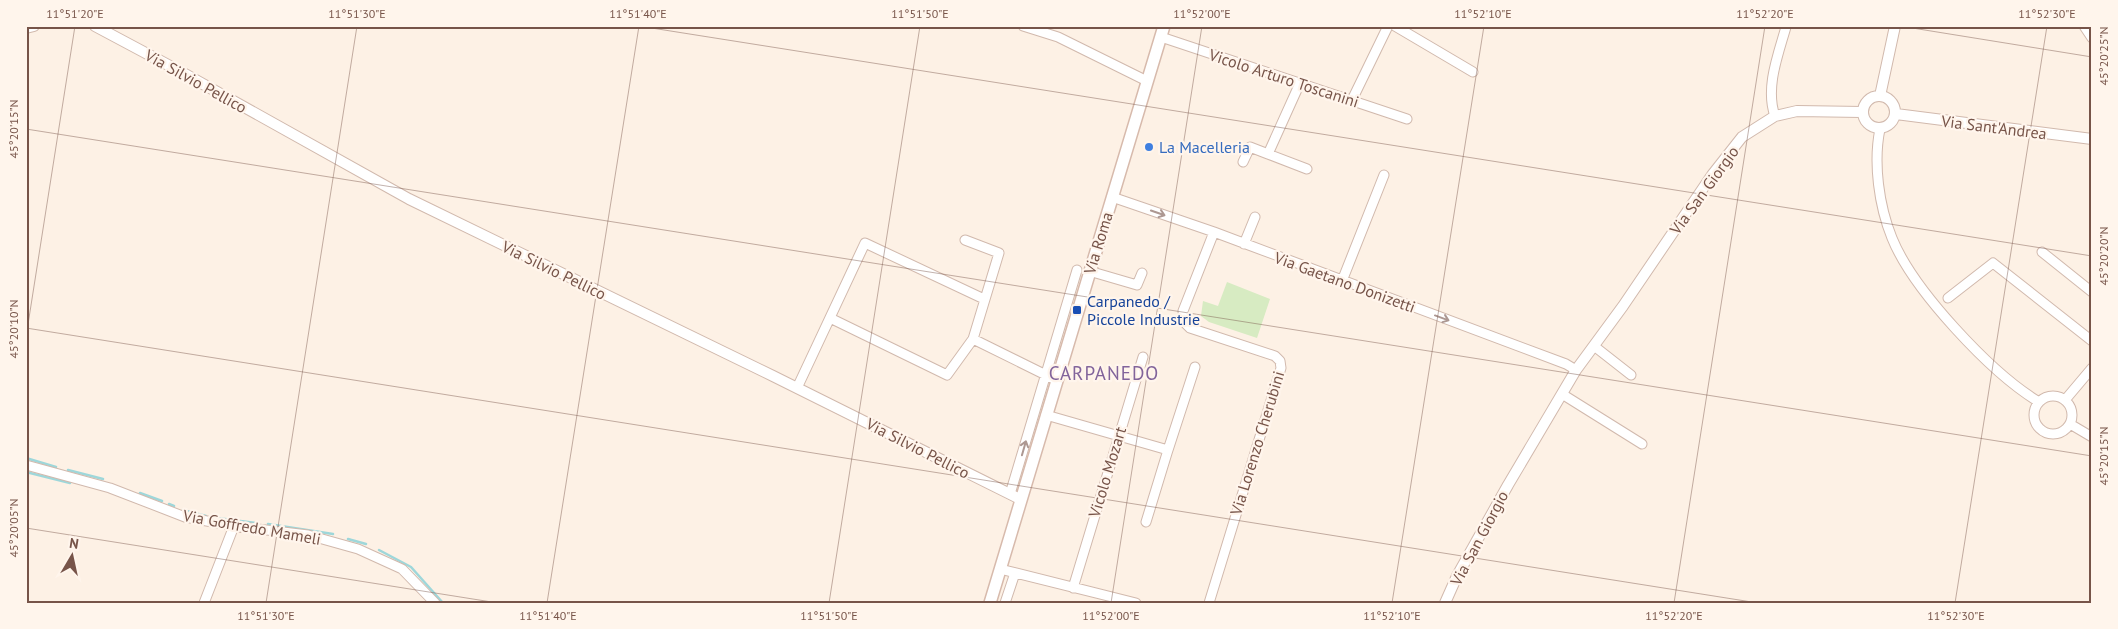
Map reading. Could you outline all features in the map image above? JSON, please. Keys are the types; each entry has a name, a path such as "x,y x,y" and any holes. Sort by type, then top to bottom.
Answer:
{"main road":[{"name":"Via Roma","path":"990,603 1000,569 1015,497 1046,415 1051,378 1090,271 1162,32"}],"street":[{"path":"26,28 34,26"},
{"name":"Via Silvio Pellico","path":"95,26 168,64 409,199 797,388 1015,497"},
{"path":"1023,26 1058,38 1147,81"},
{"path":"1352,100 1388,26"},
{"path":"1395,26 1472,72"},
{"path":"1880,96 1895,26"},
{"path":"2084,26 2092,38"},
{"path":"1775,116 1771,98 1774,74 1786,27"},
{"name":"Vicolo Arturo Toscanini","path":"1162,32 1300,83 1407,119"},
{"path":"1268,154 1300,83"},
{"path":"1880,96 1892,102 1896,114 1890,124 1880,129 1869,126 1862,112 1866,101 1880,96"},
{"name":"Via San Giorgio","path":"1445,603 1457,576 1508,485 1576,370 1722,162 1742,137 1775,116 1797,111 1862,112"},
{"name":"Via Sant'Andrea","path":"1896,114 2006,130 2092,139"},
{"path":"1880,129 1878,138 1879,187 1892,238 1908,267 1933,301 1970,344 2020,389 2039,402"},
{"path":"1243,162 1250,147 1307,169"},
{"path":"1342,281 1384,175"},
{"name":"Via Gaetano Donizetti","path":"1112,196 1214,232 1566,364 1576,370"},
{"path":"1244,244 1255,217"},
{"name":"Via Lorenzo Cherubini","path":"1209,603 1281,368 1280,361 1276,356 1190,328 1184,322 1183,311 1214,232"},
{"path":"830,318 947,375 973,339 999,253 965,240"},
{"path":"797,388 865,243 984,299"},
{"path":"2042,252 2092,292"},
{"path":"1948,298 1992,262 2092,341"},
{"name":"Via Roma","path":"1015,497 1051,378 1076,270"},
{"path":"1090,271 1136,285 1142,273"},
{"path":"973,339 1051,378"},
{"path":"1594,346 1631,375"},
{"name":"Vicolo Mozart","path":"1073,588 1143,357"},
{"path":"1146,522 1195,367"},
{"path":"2065,400 2092,368"},
{"path":"1562,394 1642,444"},
{"path":"2054,396 2065,400 2072,411 2070,424 2060,433 2054,434 2042,431 2034,414 2039,402 2054,396"},
{"path":"1046,415 1168,450"},
{"path":"2070,424 2092,437"},
{"name":"Via Goffredo Mameli","path":"26,465 110,488 185,517 234,526 308,535 358,548 402,569 419,584 435,603"},
{"path":"204,603 234,526"},
{"path":"1000,569 1136,603"},
{"path":"1005,603 1015,573"}],"green space":[{"path":"1227,282 1270,299 1257,338 1209,322 1201,316 1203,301 1218,306"}],"waterway":[{"path":"26,458 56,467"},
{"path":"68,470 103,479"},
{"path":"26,472 70,483"},
{"path":"140,493 162,501"},
{"path":"169,504 174,506"},
{"path":"183,510 206,516"},
{"path":"217,518 256,523"},
{"path":"268,524 333,534"},
{"path":"348,539 366,544"},
{"path":"379,550 411,567 443,603"}],"place":[{"name":"La Macelleria","path":"1149,147"},
{"name":"Carpanedo / Piccole Industrie","path":"1077,310"}],"district":[{"name":"CARPANEDO","path":"1104,373"}]}
